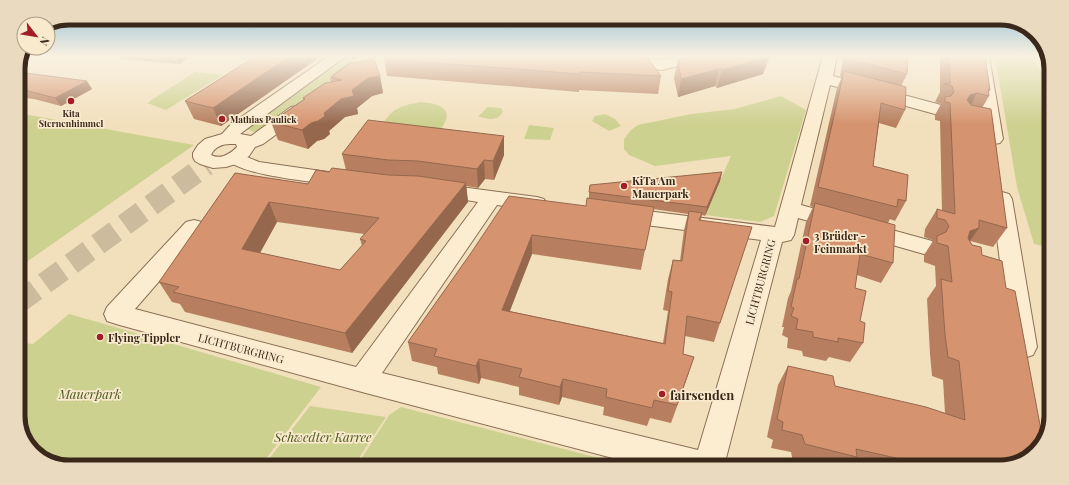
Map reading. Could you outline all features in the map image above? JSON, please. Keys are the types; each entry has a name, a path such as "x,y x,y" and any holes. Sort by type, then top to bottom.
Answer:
{"street":[{"path":"307,79 232,132 237,147 254,167 361,182"},
{"path":"327,88 339,79"},
{"path":"773,234 783,235 823,79"},
{"path":"825,79 935,109"},
{"path":"985,79 996,154"},
{"path":"208,163 202,157 204,149 215,142 237,147 257,140 309,101"},
{"path":"973,119 991,124"},
{"path":"1000,185 1003,267 1027,369"},
{"path":"420,188 552,206"},
{"path":"362,380 485,209 490,198"},
{"path":"790,209 924,246"},
{"name":"LICHTBURGRING","path":"607,213 773,234 711,460"},
{"name":"LICHTBURGRING","path":"194,227 116,314 362,380 676,460"}],"green space":[{"path":"185,79 217,79 166,110 147,103"},
{"path":"312,79 332,79 266,129 254,132 245,128"},
{"path":"999,79 1044,79 1044,246 1034,244 1017,187"},
{"path":"781,96 806,110 774,216 760,222 705,215 731,156 655,166 629,155 624,149 624,139 631,130 638,125 691,114 735,109"},
{"path":"420,102 434,104 444,108 447,117 440,130 383,124 390,114 398,108"},
{"path":"487,107 501,108 503,112 498,117 492,119 478,116"},
{"path":"25,114 194,145 25,263"},
{"path":"605,114 615,119 621,126 609,131 592,121 595,116"},
{"path":"529,125 554,128 550,140 524,139"},
{"name":"Mauerpark","path":"69,314 321,387 265,460 60,459 52,457 42,451 32,441 27,430 25,419 25,343 33,344"},
{"name":"Schwedter Karree","path":"310,406 386,417 358,460 268,460"},
{"path":"401,407 607,460 361,460 389,415"}],"building":[{"path":"25,79 69,79 87,81 55,98 25,90"},
{"path":"220,79 256,79 213,108 185,101"},
{"path":"337,79 367,79 352,90 354,96 341,99 324,113 325,116 318,121 311,123 302,130 271,122 305,99 303,98 325,83 342,80"},
{"path":"842,79 874,79 906,87 905,110 881,103 873,166 908,175 906,201 898,199 897,207 818,187"},
{"path":"950,79 988,79 990,90 988,89 989,96 977,93 970,95 967,100 971,105 991,109 1007,228 979,220 979,228 970,231 968,238 972,245 981,247 982,255 1002,261 1006,288 1015,291 1041,433 1035,443 1025,453 1006,460 905,460 856,449 857,457 805,444 802,435 782,430 783,422 777,419 788,366 833,376 835,386 926,407 965,420 959,361 948,357 945,335 941,279 952,282 948,246 937,243 937,236 946,232 949,226 945,220 937,218 937,209 955,214 950,103 945,102 945,97 951,96 954,92 952,86 944,84 950,84"},
{"path":"368,120 504,136 493,161 484,160 477,169 418,161 388,160 342,154"},
{"path":"332,168 388,175 418,176 466,183 345,333 173,292 179,287 159,282 235,173 308,184 316,170 329,172","holes":["269,202 379,218 360,239 366,241 340,270 242,249"]},
{"path":"722,172 707,207 589,192 590,185"},
{"path":"509,196 586,206 587,198 654,207 645,250 532,235 502,310 665,344 672,292 668,291 673,260 682,261 689,211 702,213 699,220 752,227 720,323 687,316 683,354 694,357 677,405 654,400 652,408 606,397 607,389 563,379 560,387 519,377 522,369 479,359 476,366 434,356 437,349 408,342"},
{"path":"815,203 895,225 893,263 860,254 855,288 866,291 860,321 865,323 863,343 838,338 838,342 813,337 813,332 796,329 798,319 791,316 794,308 791,307 797,279 799,279"}],"tunnel":[{"path":"25,298 206,165"}],"place":[{"name":"Kita Sternenhimmel","path":"71,101"},
{"name":"Mathias Paulick","path":"222,119"},
{"name":"KiTa Am Mauerpark","path":"624,186"},
{"name":"3 Brüder - Feinmarkt","path":"806,241"},
{"name":"Flying Tippler","path":"100,337"},
{"name":"fairsenden","path":"662,394"}]}
